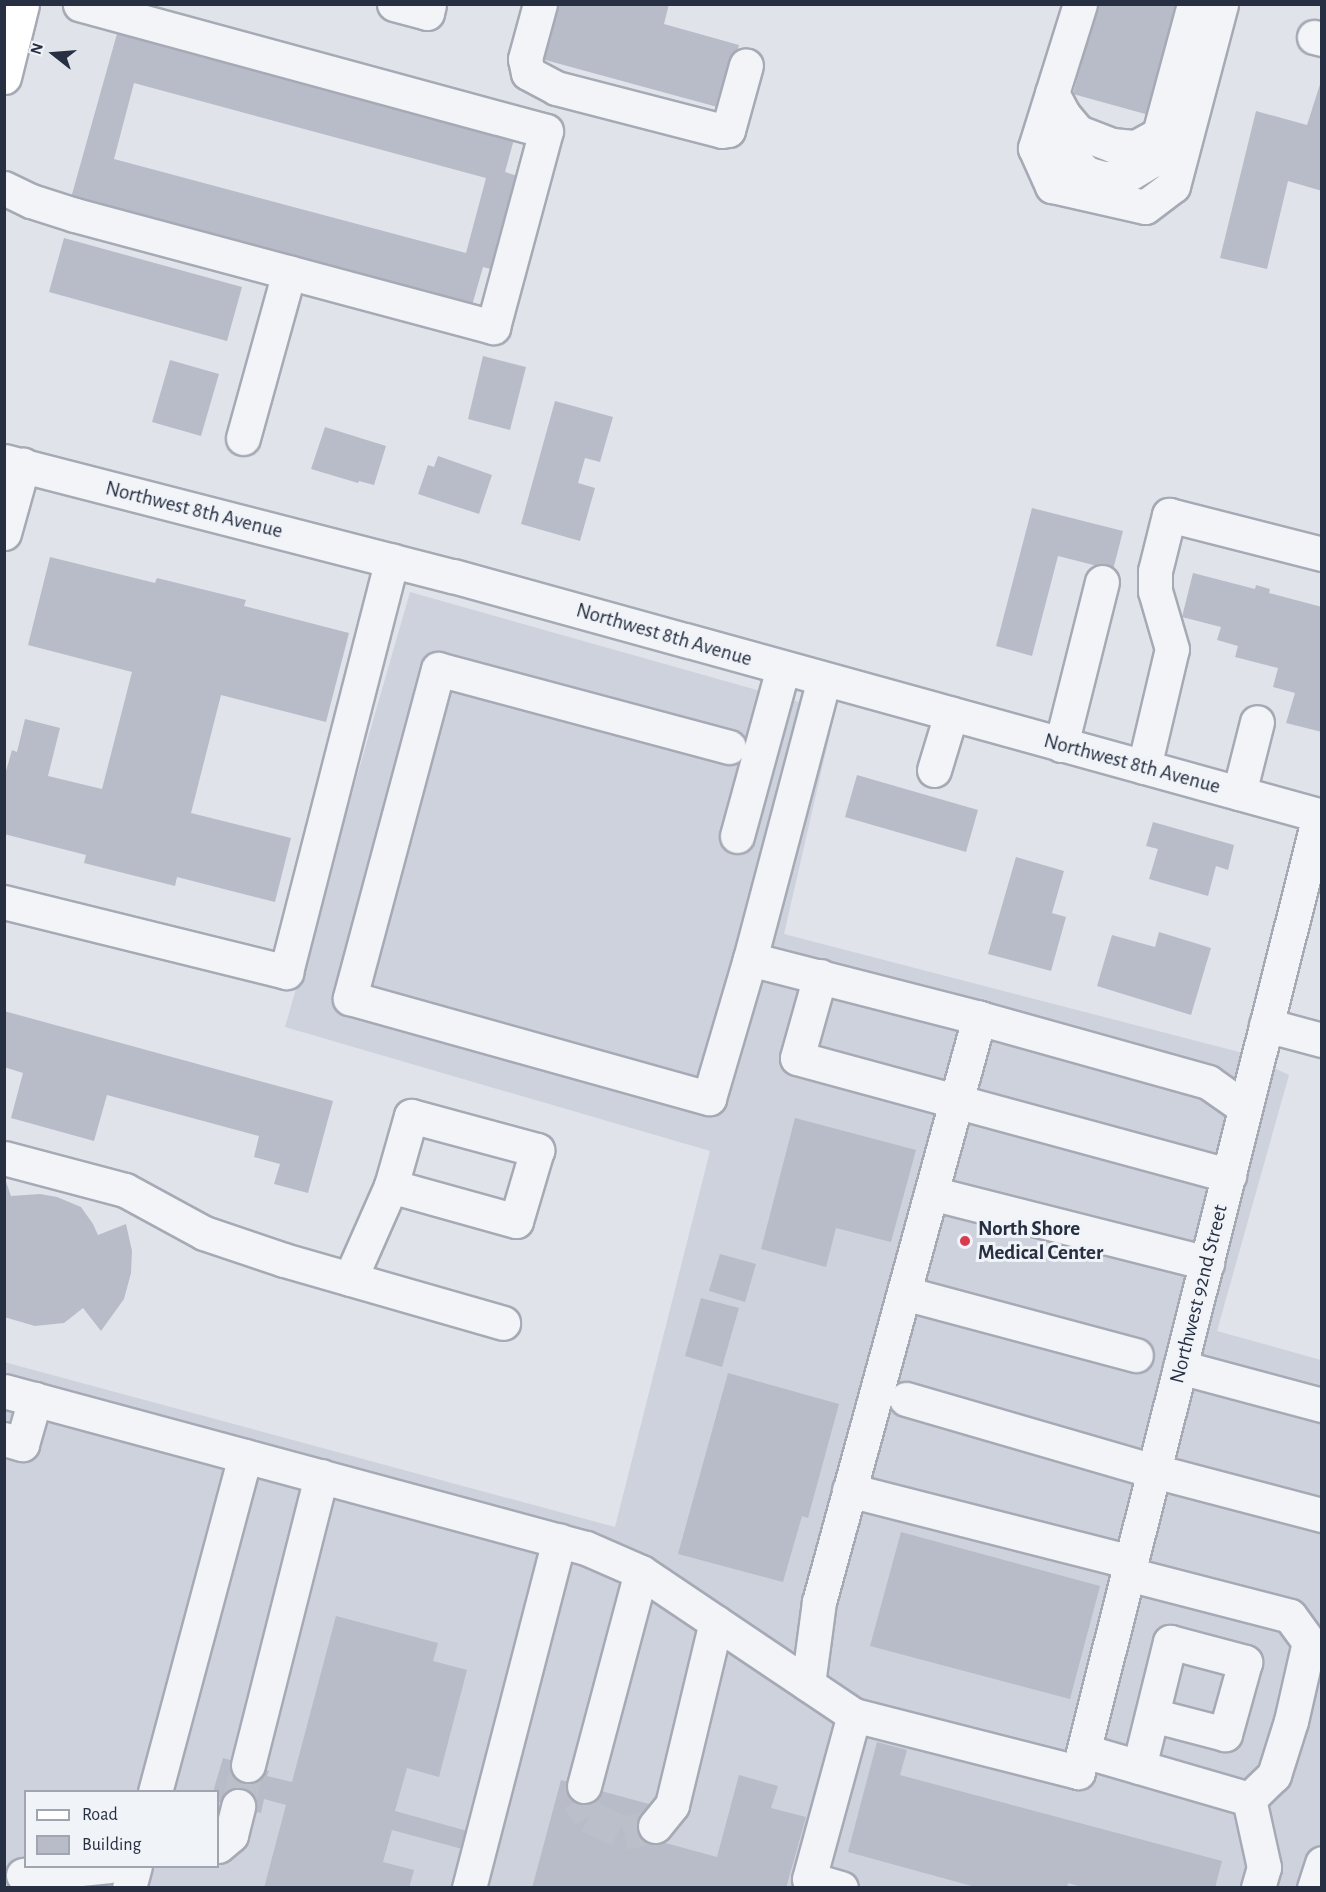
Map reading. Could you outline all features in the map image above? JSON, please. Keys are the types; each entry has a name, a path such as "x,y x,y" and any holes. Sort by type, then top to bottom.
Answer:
{"main road":[{"path":"4,77 22,4"}],"street":[{"path":"4,188 31,201 75,215 493,327 546,131 80,4"},
{"path":"394,4 427,13 429,4"},
{"path":"540,4 525,59 528,73 556,88 722,131 728,130 746,65"},
{"path":"1080,4 1058,104 1035,148 1052,186 1145,207 1173,186 1221,4"},
{"path":"1058,104 1078,132 1112,146 1136,147 1159,134 1194,4"},
{"path":"243,438 289,272"},
{"path":"4,533 14,463"},
{"name":"Northwest 8th Avenue","path":"14,463 392,560 1320,816"},
{"path":"1144,767 1172,648 1155,591 1155,571 1168,515 1322,554"},
{"path":"4,902 286,972 392,560"},
{"path":"1061,745 1102,582"},
{"path":"737,836 783,668"},
{"path":"729,747 438,669 350,998 709,1098 750,959 824,679"},
{"path":"934,770 951,714"},
{"path":"1239,793 1257,722"},
{"name":"Northwest 92nd Street","path":"1081,1762 1320,816"},
{"path":"750,959 979,1018 1208,1082 1245,1108"},
{"path":"820,976 797,1058 1229,1175"},
{"path":"808,1684 819,1602 979,1018"},
{"path":"1266,1025 1322,1040"},
{"path":"4,1158 125,1190 204,1233 350,1279 503,1323"},
{"path":"350,1279 391,1186"},
{"path":"931,1193 1207,1263"},
{"path":"904,1293 1136,1355"},
{"path":"1180,1367 1322,1405"},
{"path":"4,1439 22,1444 20,1395 559,1540 586,1548 642,1572 854,1715 1081,1762 1139,1767 1249,1799"},
{"path":"906,1399 1154,1471 1322,1515"},
{"path":"155,1790 245,1456"},
{"path":"248,1765 321,1476"},
{"path":"849,1490 1130,1568 1290,1616 1309,1642 1274,1774 1249,1799"},
{"path":"469,1887 559,1540"},
{"path":"584,1786 642,1572"},
{"path":"655,1826 672,1805 716,1622"},
{"path":"841,1887 809,1879 854,1715"},
{"path":"1139,1767 1152,1715"},
{"path":"1249,1799 1264,1867 1258,1887"},
{"path":"219,1845 231,1835 237,1806"},
{"path":"1314,1887 1322,1863"},
{"path":"23,1875 91,1868"},
{"path":"129,1887 134,1868"}],"shaded area":[{"name":"North Shore Medical Center","path":"410,592 835,712 784,934 1243,1053 1289,1075 1217,1331 1321,1360 1321,1887 5,1887 4,1362 615,1527 710,1151 285,1027"}],"building":[{"path":"553,4 669,4 664,24 739,45 721,108 538,58"},
{"path":"1098,4 1188,4 1149,115 1073,94"},
{"path":"120,23 516,132 505,172 524,178 498,271 483,267 469,316 69,205","holes":["134,83 486,178 466,253 114,159"]},
{"path":"1322,78 1322,191 1288,181 1267,269 1220,258 1256,111 1307,125"},
{"path":"64,238 242,287 227,341 49,292"},
{"path":"483,356 526,367 510,430 468,419"},
{"path":"170,360 219,374 201,436 152,422"},
{"path":"555,401 613,417 600,462 585,458 578,483 595,488 580,541 521,524"},
{"path":"325,427 386,446 374,485 359,481 358,483 311,469"},
{"path":"438,456 492,475 479,514 418,494 428,465 434,467"},
{"path":"1032,508 1123,531 1113,570 1058,556 1032,656 996,646"},
{"path":"50,557 155,583 157,578 246,600 244,606 349,633 326,722 221,695 191,813 291,838 275,902 177,877 175,886 84,863 86,855 4,834 4,778 12,750 17,752 25,719 60,728 48,776 102,789 132,672 28,645"},
{"path":"1193,573 1255,589 1256,585 1270,589 1269,593 1322,607 1322,732 1286,723 1295,693 1273,687 1278,668 1235,657 1238,646 1217,640 1221,627 1182,617"},
{"path":"857,775 978,810 966,852 845,817"},
{"path":"1153,822 1234,845 1228,870 1216,866 1208,896 1149,879 1158,849 1146,846"},
{"path":"1016,857 1064,871 1052,913 1066,917 1051,971 988,954"},
{"path":"1159,932 1211,948 1191,1015 1097,986 1112,935 1155,947"},
{"path":"4,1011 333,1101 308,1193 274,1184 280,1164 254,1157 259,1136 107,1095 94,1141 11,1118 23,1073 4,1067"},
{"path":"795,1118 916,1150 891,1242 836,1228 826,1267 761,1249"},
{"path":"4,1176 11,1196 40,1194 57,1197 81,1207 98,1235 126,1224 132,1251 131,1273 124,1299 101,1331 83,1308 64,1323 35,1326 4,1317"},
{"path":"720,1254 756,1264 745,1302 709,1291"},
{"path":"701,1298 739,1308 722,1367 685,1356"},
{"path":"728,1373 839,1404 808,1518 802,1516 783,1582 678,1554"},
{"path":"901,1532 1100,1586 1070,1699 870,1646"},
{"path":"336,1616 438,1643 433,1661 467,1670 439,1777 407,1768 395,1811 471,1832 466,1850 392,1830 383,1862 414,1870 409,1888 264,1888 286,1805 264,1799 261,1813 219,1802 219,1790 214,1790 223,1758 269,1771 267,1776 292,1782"},
{"path":"877,1742 907,1750 900,1775 1222,1861 1215,1888 1086,1888 1068,1883 1067,1888 979,1888 848,1852"},
{"path":"739,1775 778,1786 771,1808 806,1817 786,1888 532,1888 561,1780 660,1807 651,1839 717,1857"}],"tunnel":[{"path":"238,1806 248,1765"},
{"path":"584,1786 579,1799 589,1816 624,1833 655,1826"}],"place":[{"name":"North Shore Medical Center","path":"965,1241"}]}
